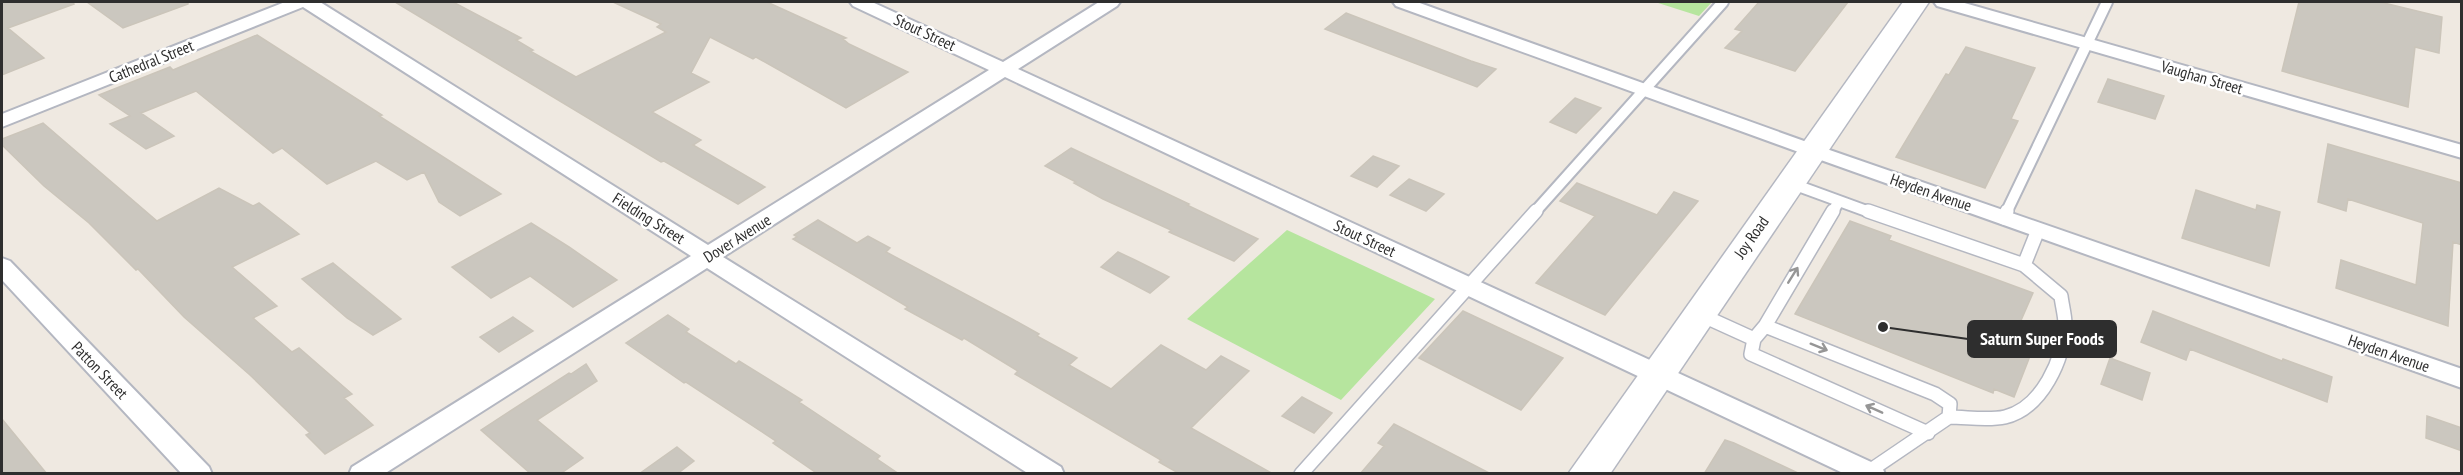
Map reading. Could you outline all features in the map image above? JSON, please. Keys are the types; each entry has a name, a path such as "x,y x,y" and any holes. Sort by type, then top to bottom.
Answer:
{"main road":[{"name":"Joy Road","path":"1588,474 1916,2"}],"street":[{"name":"Cathedral Street","path":"2,121 300,2"},
{"name":"Fielding Street","path":"308,2 708,256 731,273 1051,474"},
{"name":"Stout Street","path":"859,2 1870,473"},
{"name":"Dover Avenue","path":"362,474 1111,2"},
{"name":"Heyden Avenue","path":"1402,2 1811,150 2462,379"},
{"name":"Vaughan Street","path":"1943,2 2462,152"},
{"name":"Patton Street","path":"2,266 199,474"}],"lane":[{"path":"1301,474 1723,2"},
{"path":"2004,218 2107,2"},
{"path":"1789,182 2024,265 2061,296 2065,322 2061,348 2045,383 2030,405 2006,417 1949,417 1870,473"},
{"path":"1839,201 1765,326 1754,339 1751,354 1928,433"},
{"path":"2024,265 2038,230"},
{"path":"1698,313 1754,339"},
{"path":"1765,326 1935,394 1950,404 1949,417"}],"green space":[{"path":"1655,2 1712,2 1699,16"},
{"path":"1287,230 1435,299 1341,400 1187,319"}],"building":[{"path":"2,2 73,2 74,4 8,28 44,58 2,75"},
{"path":"87,2 188,2 188,4 123,28"},
{"path":"395,2 453,2 521,38 516,40 533,50 530,51 576,77 666,32 657,27 661,24 613,2 767,2 846,38 843,39 849,44 908,72 846,108 756,57 753,59 710,37 691,73 709,82 652,112 701,140 693,145 765,187 738,204 664,161 661,162"},
{"path":"1759,2 1848,2 1795,71 1725,48 1742,31 1735,29"},
{"path":"2299,2 2380,2 2442,17 2439,53 2415,47 2408,107 2282,71"},
{"path":"1346,13 1496,69 1477,87 1325,29"},
{"path":"257,35 501,194 460,216 439,202 424,172 407,180 376,161 327,184 282,148 273,153 196,91 141,113 174,136 146,149 110,124 130,116 99,95 170,67 173,70"},
{"path":"1966,47 2035,68 2011,119 2018,121 1985,188 1896,157 1946,74 1949,75"},
{"path":"2108,79 2164,96 2155,119 2098,102"},
{"path":"1575,98 1601,108 1576,133 1550,122"},
{"path":"43,123 157,221 219,188 253,206 259,203 299,234 232,267 277,306 253,318 292,352 299,348 352,394 344,398 373,425 325,454 306,435 310,433 250,375 184,317 138,269 136,270 89,223 44,186 2,145 2,139"},
{"path":"2328,144 2462,183 2462,245 2453,242 2448,326 2336,288 2341,260 2416,285 2423,223 2348,199 2346,211 2318,202"},
{"path":"1071,148 1258,239 1234,261 1169,232 1171,230 1103,199 1045,166"},
{"path":"1373,156 1399,166 1377,187 1351,176"},
{"path":"1409,179 1444,194 1426,211 1390,195"},
{"path":"1577,183 1657,215 1674,192 1698,201 1605,315 1536,283 1595,216 1560,201"},
{"path":"2196,190 2256,210 2257,205 2280,212 2269,266 2182,238"},
{"path":"818,220 857,243 868,236 890,248 886,252 1012,319 1077,358 1069,365 1111,389 1161,345 1206,370 1221,356 1249,371 1191,428 1273,474 1180,474 1159,462 1161,460 1015,374 1018,371 964,338 962,340 905,309 908,307 793,239 797,237 794,235"},
{"path":"1850,221 1891,236 1889,240 2033,293 2019,325 2039,333 2014,397 1994,389 1993,393 1795,314"},
{"path":"531,223 617,280 573,307 530,276 491,298 452,267"},
{"path":"1118,252 1169,277 1150,293 1101,267"},
{"path":"333,263 401,319 373,335 347,318 302,279"},
{"path":"1463,311 1563,358 1521,410 1419,358"},
{"path":"2153,311 2282,361 2283,359 2332,377 2327,402 2190,349 2186,360 2141,342"},
{"path":"668,315 689,329 686,332 736,364 739,361 802,400 799,402 880,456 877,459 899,474 818,474 773,443 776,441 626,343"},
{"path":"513,317 533,331 499,352 480,337"},
{"path":"2110,358 2150,373 2142,400 2101,384"},
{"path":"586,364 597,381 537,420 583,458 560,474 531,474 481,430 569,373 571,374"},
{"path":"1302,397 1332,413 1314,433 1282,416"},
{"path":"2427,416 2462,428 2462,451 2426,438"},
{"path":"2,419 47,474 2,474"},
{"path":"1394,424 1491,474 1360,474 1384,446 1378,443"},
{"path":"1725,440 1734,443 1800,474 1704,474"},
{"path":"677,447 694,461 677,474 639,474"}],"place":[{"name":"Saturn Super Foods","path":"1883,327"}]}
